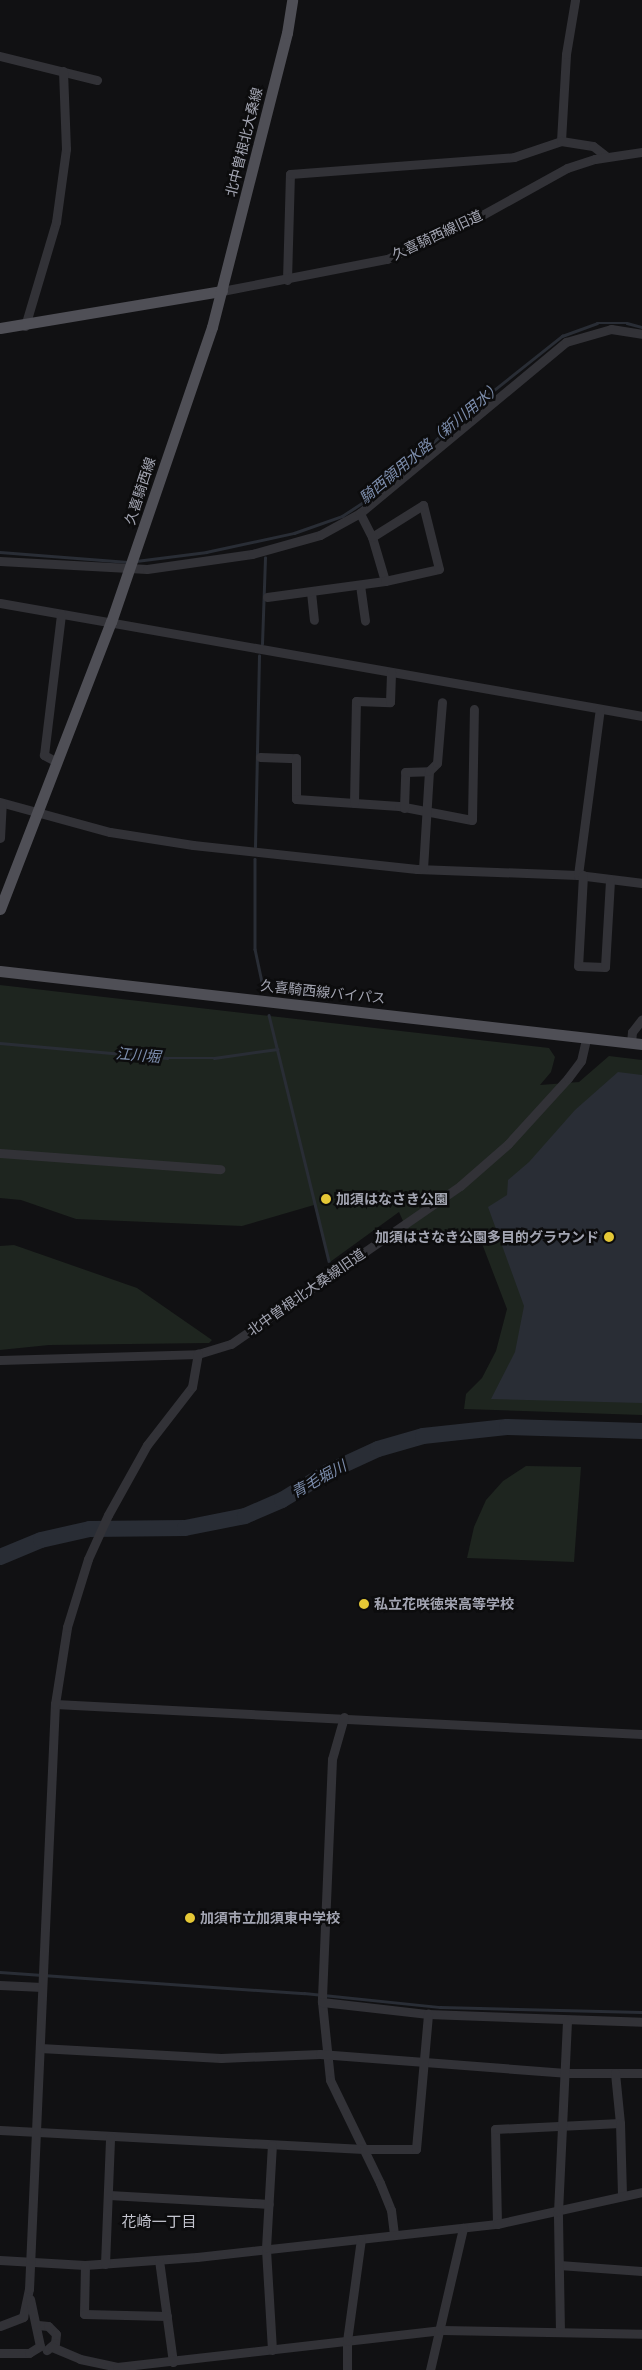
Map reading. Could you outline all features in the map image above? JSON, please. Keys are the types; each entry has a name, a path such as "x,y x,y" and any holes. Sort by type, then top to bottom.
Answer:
{"main road":[{"name":"北中曽根北大桑線","path":"222,291 287,33 292,0"},
{"path":"0,328 25,326 222,291"},
{"name":"久喜騎西線","path":"0,909 111,622 222,291"},
{"name":"久喜騎西線バイパス","path":"0,971 637,1044"}],"street":[{"path":"561,141 566,54 575,0"},
{"path":"0,56 97,80"},
{"path":"25,326 56,222 66,149 63,71"},
{"path":"287,280 290,174 514,157 561,141 593,146 607,157"},
{"name":"久喜騎西線旧道","path":"222,291 356,267 408,251 475,219 538,181 574,165 607,157 642,152"},
{"path":"0,561 129,570 252,554 320,535 360,513 566,342 586,333 610,329 642,334"},
{"path":"267,598 386,581 438,569 423,505 372,537"},
{"path":"360,513 372,537 386,581"},
{"path":"360,585 365,621"},
{"path":"311,592 314,620"},
{"path":"0,604 642,716"},
{"path":"57,762 44,755 61,614"},
{"path":"354,803 356,702 390,702 391,672"},
{"path":"423,869 429,771 437,763 442,702"},
{"path":"600,709 581,875 578,966 605,967 610,879"},
{"path":"260,757 296,758 296,799 404,808 426,814 472,820 474,710"},
{"path":"404,808 405,772 429,771"},
{"path":"0,838 1,802 139,838 336,862 423,869 581,875 642,883"},
{"path":"637,1044 632,1032 642,1019"},
{"name":"北中曽根北大桑線旧道","path":"0,1360 198,1354 231,1344 460,1186 508,1144 568,1078 581,1061 586,1038"},
{"path":"0,1153 220,1169"},
{"path":"0,2326 23,2317 29,2289 55,1704 67,1627 88,1559 108,1515 147,1445 192,1387 198,1354"},
{"path":"55,1704 344,1717 642,1734"},
{"path":"344,1717 332,1759 322,2002 330,2080 364,2149 390,2210 394,2235"},
{"path":"0,1985 42,1987"},
{"path":"322,2002 428,2014 642,2022"},
{"path":"0,2130 364,2149 416,2148 428,2014"},
{"path":"560,2332 558,2212 567,2020"},
{"path":"40,2048 221,2058 328,2054 565,2073 642,2074"},
{"path":"615,2073 620,2123 622,2196"},
{"path":"497,2224 496,2129 620,2123"},
{"path":"105,2264 110,2137"},
{"path":"272,2145 266,2248 272,2350"},
{"path":"0,2260 85,2265 105,2264 361,2239 497,2224 642,2192"},
{"path":"109,2195 269,2204"},
{"path":"430,2370 442,2330 463,2228"},
{"path":"347,2370 347,2341 361,2239"},
{"path":"159,2260 173,2362"},
{"path":"85,2265 84,2314 166,2316"},
{"path":"559,2265 642,2271"},
{"path":"29,2289 41,2339 36,2352"},
{"path":"38,2325 48,2326 54,2330 56,2339 52,2347"},
{"path":"0,2353 36,2352 52,2347 80,2359 117,2367 442,2330 642,2334"}],"shaded area":[{"name":"加須はなさき公園","path":"0,985 549,1048 555,1057 551,1072 540,1085 579,1082 609,1056 642,1060 642,1415 464,1409 466,1394 482,1378 496,1351 507,1309 481,1241 472,1233 452,1231 411,1239 399,1212 330,1262 314,1205 242,1226 76,1219 21,1200 0,1198"},
{"path":"618,1072 642,1075 642,1403 491,1399 515,1352 524,1306 488,1207 507,1195 508,1180 529,1162 575,1110"},
{"path":"14,1245 137,1288 212,1340 209,1343 49,1345 0,1350 0,1246"},
{"path":"526,1466 581,1467 574,1562 467,1558 474,1527 486,1500 503,1481"}],"waterway":[{"name":"騎西領用水路（新川用水）","path":"136,561 206,552 294,533 342,516 367,500 484,398 562,336 597,323 627,323 642,327"},
{"name":"騎西領用水路（新川用水）","path":"0,552 128,562"},
{"path":"262,644 265,558"},
{"path":"255,847 259,656"},
{"path":"255,859 255,949 263,987"},
{"path":"269,1015 329,1261"},
{"name":"江川堀","path":"0,1043 167,1058 214,1058 277,1049"},
{"name":"青毛堀川","path":"0,1557 41,1540 90,1529 185,1528 245,1516 282,1500 328,1472 378,1449 423,1436 507,1427 642,1431"},
{"path":"0,1972 304,1993 440,2007 642,2012"}],"place":[{"name":"加須はなさき公園","path":"326,1199"},
{"name":"加須はさなき公園多目的グラウンド","path":"609,1237"},
{"name":"私立花咲徳栄高等学校","path":"364,1604"},
{"name":"加須市立加須東中学校","path":"190,1918"}],"district":[{"name":"花崎一丁目","path":"159,2223"}]}
